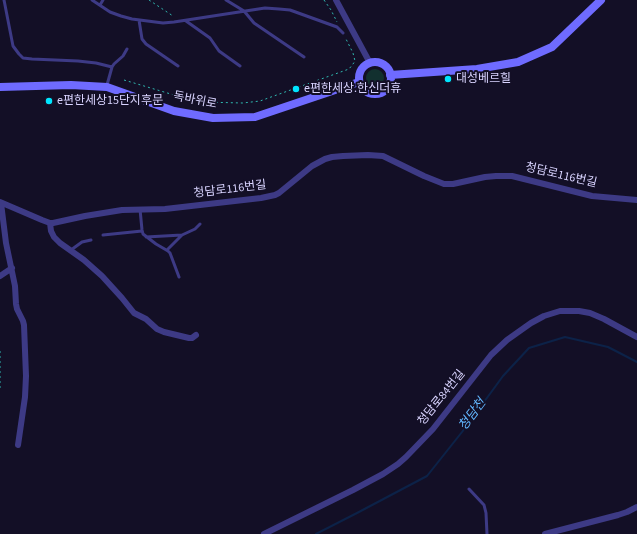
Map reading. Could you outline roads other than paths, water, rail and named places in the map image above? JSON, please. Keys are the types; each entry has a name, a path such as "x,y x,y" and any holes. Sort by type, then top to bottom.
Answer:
{"main road":[{"path":"390,75 478,69 518,62 552,47 601,0"},
{"path":"370,63 380,63 385,66 390,75 388,86 381,93 376,94 366,91 359,82 362,69 365,65 370,63"},
{"name":"독바위로","path":"0,87 71,85 106,87 174,111 220,118 255,117 359,82"}],"street":[{"path":"336,0 370,63"},
{"name":"청담로116번길","path":"50,223 122,210 165,209 269,197 279,193 312,166 325,159 342,156 383,156 438,182 449,184 485,177 512,176 587,195 637,200"},
{"path":"18,444 25,397 26,376 24,325 17,309 15,286 6,243 1,203 50,223 51,231 54,237 102,276 138,316 160,330 170,334 189,338 192,338 196,334"},
{"path":"0,276 12,268"},
{"name":"청담로84번길","path":"264,534 353,490 398,464 433,429 491,355 507,340 531,323 544,316 560,311 579,311 590,313 604,319 637,338"},
{"path":"545,534 618,515 637,507"}],"lane":[{"path":"4,0 13,46 23,58 78,61 112,67"},
{"path":"92,0 110,12 121,16 163,23 265,8 290,10 336,28 343,33"},
{"path":"100,5 103,0"},
{"path":"226,0 244,11 254,23 304,57"},
{"path":"139,20 142,39 146,44 178,66"},
{"path":"186,20 210,38 218,51 240,66"},
{"path":"106,87 112,67 123,56 127,49"},
{"path":"140,209 143,234 170,253 179,277"},
{"path":"167,250 182,235 195,229 200,224"},
{"path":"103,235 142,231"},
{"path":"146,237 182,235"},
{"path":"71,250 82,242 91,240"},
{"path":"469,489 484,505 487,534"}],"waterway":[{"name":"청담천","path":"316,534 427,476 462,432 503,376 529,348 565,337 608,347 637,362"}],"place":[{"name":"대성베르힐","path":"448,79"},
{"name":"e편한세상.한신더휴","path":"296,89"},
{"name":"e편한세상15단지후문","path":"49,101"}]}
